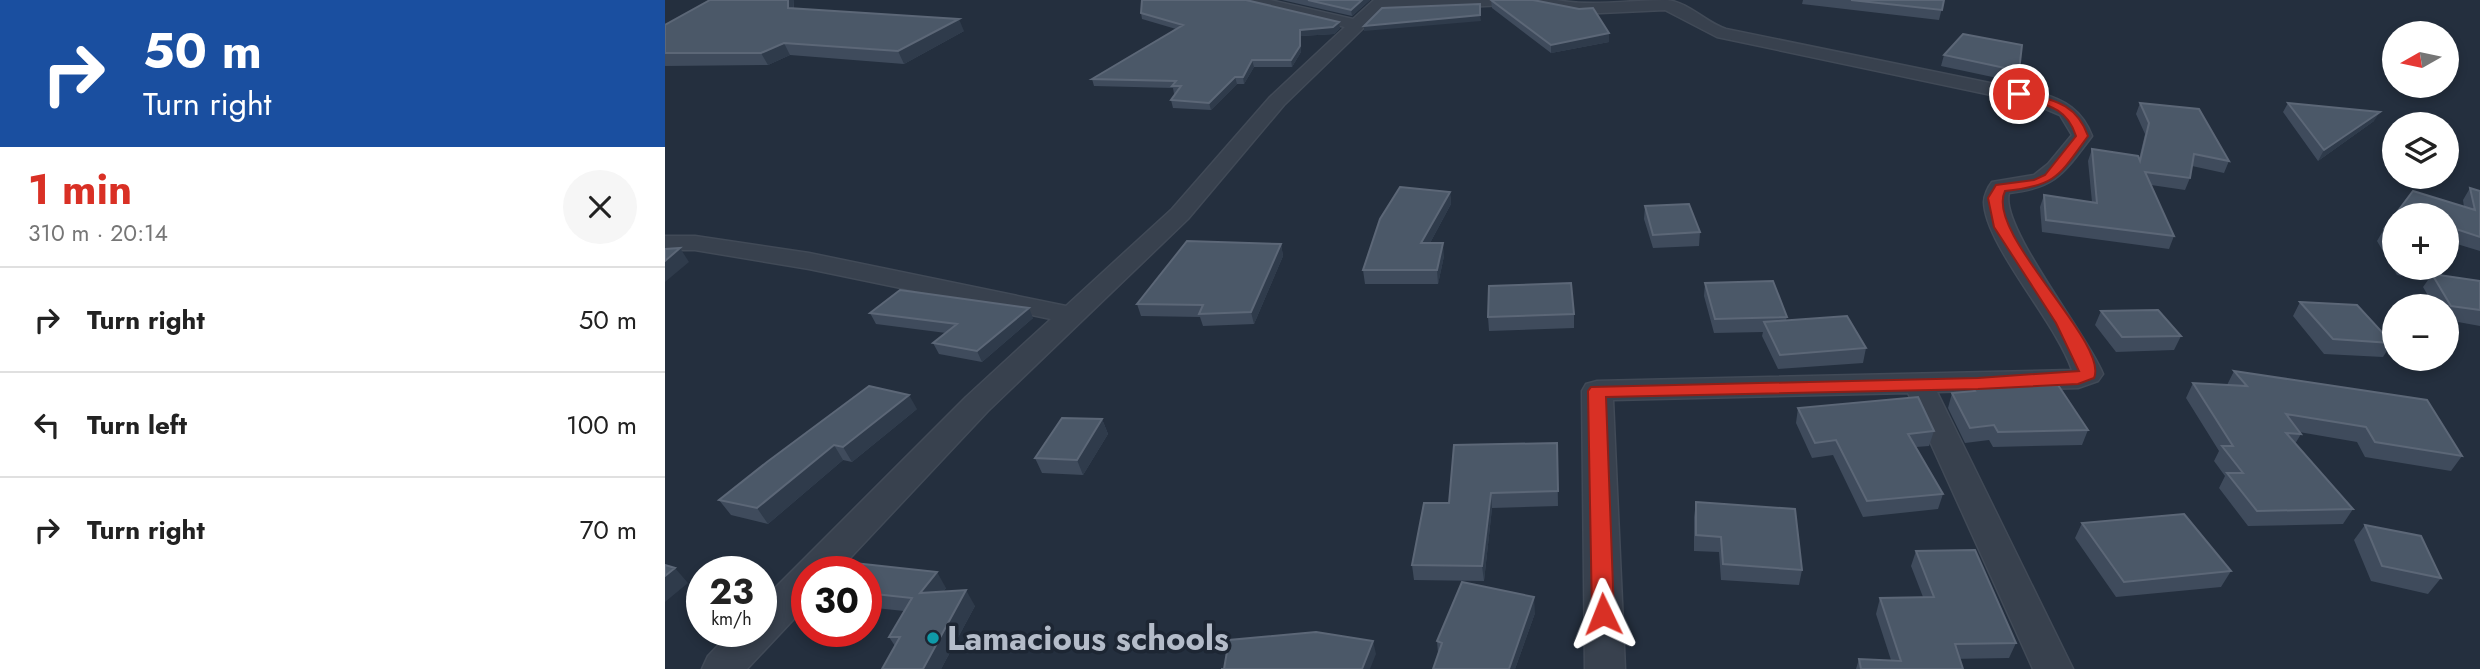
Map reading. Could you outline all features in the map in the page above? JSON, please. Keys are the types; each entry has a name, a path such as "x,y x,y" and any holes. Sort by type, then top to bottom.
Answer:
{"street":[{"path":"1250,0 1357,25"},
{"path":"830,556 1070,314 1180,214 1277,101 1380,3 1522,0"},
{"path":"1531,0 1579,9 1666,5 1682,10 1710,29 2039,99 2063,108 2077,119 2082,136 2049,178 2037,184 2000,187 1995,198 2001,227 2064,323 2086,364 2088,374 2078,379 1919,385 1597,391 1605,669"},
{"path":"665,243 695,243 809,261 1070,314"},
{"path":"1919,385 2053,669"},
{"path":"777,611 791,596"},
{"path":"722,669 743,647"}],"building":[{"path":"710,0 788,0 788,8 959,19 898,51 784,43 761,53 665,53 665,25"},
{"path":"1142,0 1246,0 1339,22 1333,27 1300,30 1300,46 1291,60 1252,60 1243,77 1235,77 1209,103 1171,100 1181,86 1172,86 1176,81 1092,79 1183,25 1141,13"},
{"path":"1308,0 1362,0 1351,10"},
{"path":"1491,0 1533,0 1579,9 1593,8 1609,33 1551,45"},
{"path":"1851,0 1944,0 1942,10"},
{"path":"1480,4 1480,15 1364,26 1382,8"},
{"path":"1963,34 2022,45 2019,71 1944,55"},
{"path":"2140,103 2199,109 2229,161 2194,154 2190,178 2145,172 2174,236 2046,220 2044,195 2097,203 2092,149 2138,156 2140,161 2149,123"},
{"path":"2288,103 2380,112 2324,150"},
{"path":"1400,187 1450,192 1421,243 1443,243 1437,270 1363,270 1380,219"},
{"path":"2470,188 2480,191 2480,237 2459,230 2459,205 2475,210"},
{"path":"2413,191 2452,203 2404,203"},
{"path":"1689,204 1700,232 1653,235 1645,206"},
{"path":"1187,241 1281,244 1251,312 1199,314 1203,305 1137,304"},
{"path":"680,248 665,261 665,249"},
{"path":"2459,278 2480,281 2480,310 2459,307 2459,294 2444,294 2436,280"},
{"path":"1773,281 1787,317 1715,319 1705,283"},
{"path":"1571,283 1574,314 1488,317 1489,286"},
{"path":"900,290 1029,308 977,351 933,343 957,324 870,313"},
{"path":"2300,302 2357,305 2382,332 2382,342 2333,339"},
{"path":"2158,310 2181,336 2122,337 2101,311"},
{"path":"1847,316 1866,348 1780,355 1764,322"},
{"path":"2234,371 2427,400 2462,456 2375,442 2366,427 2286,414 2301,434 2286,433 2353,509 2257,511 2227,473 2243,473 2222,446 2233,446 2193,383 2247,386"},
{"path":"2058,385 2088,430 1998,432 1994,425 1970,428 1952,393 1975,391 1973,388"},
{"path":"869,386 909,395 843,447 834,445 757,508 719,500 767,462"},
{"path":"1918,397 1934,431 1908,434 1943,494 1867,501 1836,440 1815,443 1798,408"},
{"path":"1062,418 1102,419 1077,460 1035,458"},
{"path":"1557,443 1558,491 1491,493 1482,566 1412,565 1424,503 1449,503 1454,445"},
{"path":"1696,502 1795,509 1802,570 1723,564 1721,537 1696,535"},
{"path":"2184,514 2231,571 2124,582 2082,523"},
{"path":"2365,525 2421,536 2441,578 2382,566"},
{"path":"1975,550 2016,643 1955,644 1963,669 1861,669 1859,659 1901,661 1880,598 1934,597 1916,551"},
{"path":"665,565 675,568 665,576"},
{"path":"882,566 937,572 920,593 966,590 923,669 882,669 900,637 889,637 912,598 882,595"},
{"path":"1462,582 1534,597 1509,669 1433,669 1442,643 1437,641"},
{"path":"1316,632 1373,641 1362,669 1224,669 1229,640"}],"place":[{"name":"Lamacious schools","path":"933,638"}],"route":[{"path":"1603,614 1597,391 1978,383 2078,379 2088,374 2086,364 2064,323 2001,227 1995,198 1995,192 2000,187 2037,184 2049,178 2082,136 2077,119 2063,108 2019,94"}]}
